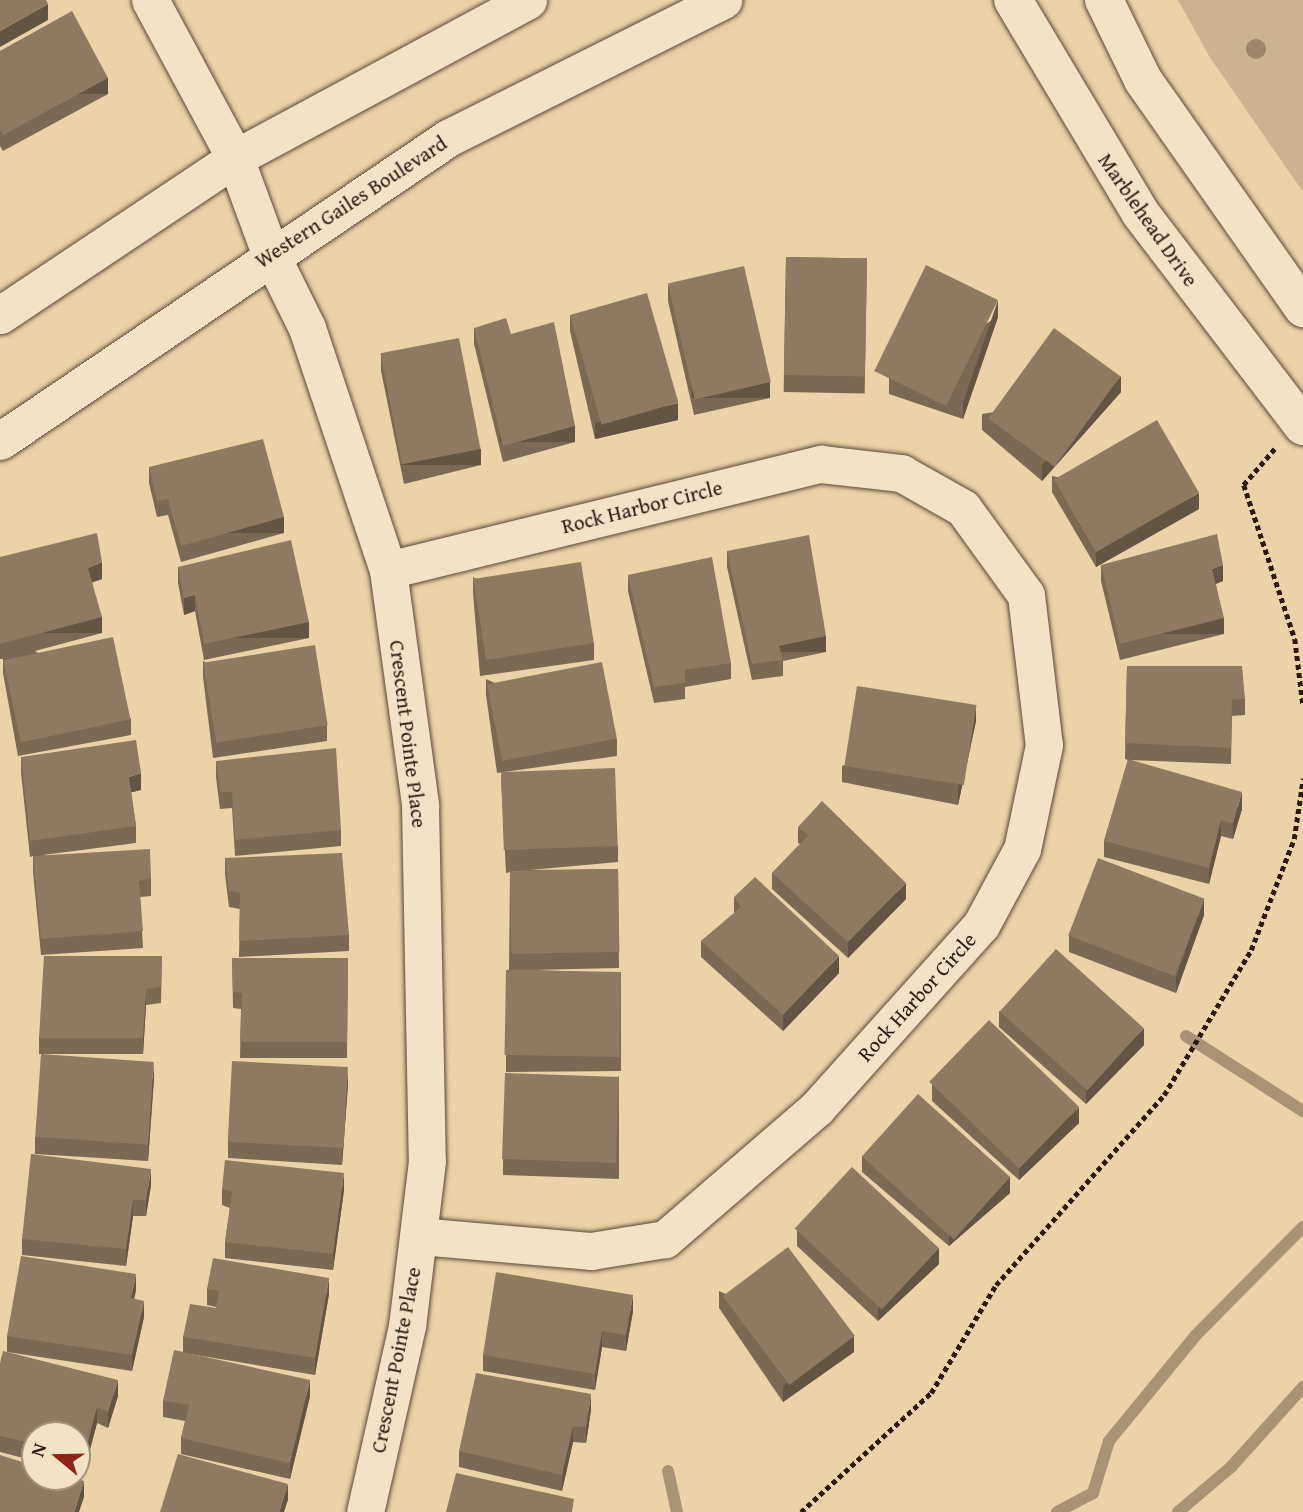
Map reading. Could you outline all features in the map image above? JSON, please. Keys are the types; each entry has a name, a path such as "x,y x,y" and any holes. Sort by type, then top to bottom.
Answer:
{"street":[{"name":"Crescent Pointe Place","path":"150,0 235,158 270,253 307,328 388,570 421,819 428,984 419,1236 407,1326 365,1512"},
{"path":"0,315 235,158 528,0"},
{"name":"Western Gailes Boulevard","path":"0,441 270,253 448,138 723,0"},
{"name":"Marblehead Drive","path":"1013,0 1141,214 1290,437"},
{"path":"1104,0 1158,103 1303,307"},
{"name":"Rock Harbor Circle","path":"388,570 821,464 901,473 963,508 1026,595 1044,745 1022,849 981,925 817,1108 665,1239 591,1251 419,1236"}],"path":[{"path":"1290,437 1244,485 1294,639 1303,704"},
{"path":"801,1512 931,1393 996,1285 1187,1061 1208,1030 1251,950 1289,851 1303,779"}],"shaded area":[{"path":"1178,0 1303,0 1303,192 1209,56"}],"building":[{"path":"0,0 46,0 48,4 0,31"},
{"path":"72,11 108,78 3,135 0,130 0,51"},
{"path":"786,257 867,258 865,376 784,375"},
{"path":"926,265 998,300 946,406 874,371"},
{"path":"744,266 771,382 695,399 668,284"},
{"path":"647,293 678,403 602,425 570,315"},
{"path":"506,318 511,334 554,322 575,426 503,446 474,328"},
{"path":"1054,328 1120,376 1055,467 988,419"},
{"path":"459,338 481,449 402,464 380,353"},
{"path":"1157,420 1199,493 1096,552 1054,480"},
{"path":"263,439 284,517 181,546 168,499 157,501 149,467"},
{"path":"97,533 102,562 88,568 102,617 0,644 0,557"},
{"path":"1217,534 1223,565 1212,569 1224,618 1120,644 1101,565"},
{"path":"809,535 826,636 779,646 783,660 752,664 727,551"},
{"path":"291,540 309,622 204,644 195,595 184,598 178,567"},
{"path":"712,557 731,663 685,670 685,683 654,687 628,575"},
{"path":"581,562 594,643 486,660 473,579"},
{"path":"113,637 130,719 21,742 3,660"},
{"path":"315,645 328,725 216,743 203,663"},
{"path":"602,662 617,739 502,761 487,684"},
{"path":"1127,666 1242,666 1245,699 1232,700 1231,748 1125,743"},
{"path":"857,686 977,705 964,785 844,766"},
{"path":"136,740 141,773 129,777 136,826 30,841 21,757"},
{"path":"336,748 341,830 235,840 232,792 220,792 216,761"},
{"path":"1128,759 1242,792 1233,823 1221,820 1209,868 1104,841"},
{"path":"615,768 618,846 504,850 501,772"},
{"path":"822,801 906,883 848,942 772,873 809,835 798,827"},
{"path":"150,849 151,879 139,881 143,931 41,939 33,856"},
{"path":"342,853 349,935 239,941 240,893 229,891 225,858"},
{"path":"1098,858 1204,899 1175,976 1068,935"},
{"path":"618,869 619,952 511,954 510,871"},
{"path":"755,877 839,956 783,1015 701,941 741,907 734,897"},
{"path":"1056,949 1144,1028 1087,1090 1000,1011"},
{"path":"44,956 162,956 161,987 146,989 143,1038 39,1038"},
{"path":"232,958 348,958 347,1042 240,1042 242,993 233,992"},
{"path":"506,970 621,972 619,1057 505,1055"},
{"path":"989,1020 1079,1107 1019,1169 929,1082"},
{"path":"41,1054 154,1062 148,1145 35,1137"},
{"path":"232,1061 348,1067 344,1148 228,1142"},
{"path":"505,1073 619,1077 616,1163 502,1159"},
{"path":"918,1094 1010,1177 954,1239 862,1156"},
{"path":"31,1154 151,1169 146,1200 133,1200 126,1249 22,1239"},
{"path":"225,1160 344,1173 333,1254 225,1242 232,1192 222,1189"},
{"path":"852,1167 939,1248 882,1310 795,1228"},
{"path":"788,1247 855,1336 789,1385 723,1296"},
{"path":"21,1256 136,1274 131,1298 144,1301 132,1355 7,1336"},
{"path":"213,1258 329,1278 315,1358 183,1337 190,1304 216,1308 219,1291 207,1289"},
{"path":"496,1272 633,1295 626,1335 602,1331 595,1374 483,1355"},
{"path":"174,1350 310,1380 290,1463 181,1438 189,1405 163,1401"},
{"path":"3,1351 118,1380 108,1412 97,1407 91,1430 91,1421 21,1421 21,1441 0,1436 0,1363"},
{"path":"476,1373 591,1394 586,1427 573,1426 562,1475 459,1451"},
{"path":"178,1454 288,1484 279,1512 160,1512"},
{"path":"0,1455 21,1462 21,1491 81,1491 74,1512 0,1512"},
{"path":"456,1473 574,1499 572,1512 446,1512"}],"waterway":[{"path":"1186,1036 1303,1111"},
{"path":"1057,1512 1093,1493 1109,1441 1196,1335 1303,1227"},
{"path":"1178,1512 1231,1467 1303,1387"},
{"path":"668,1471 677,1512"}]}
